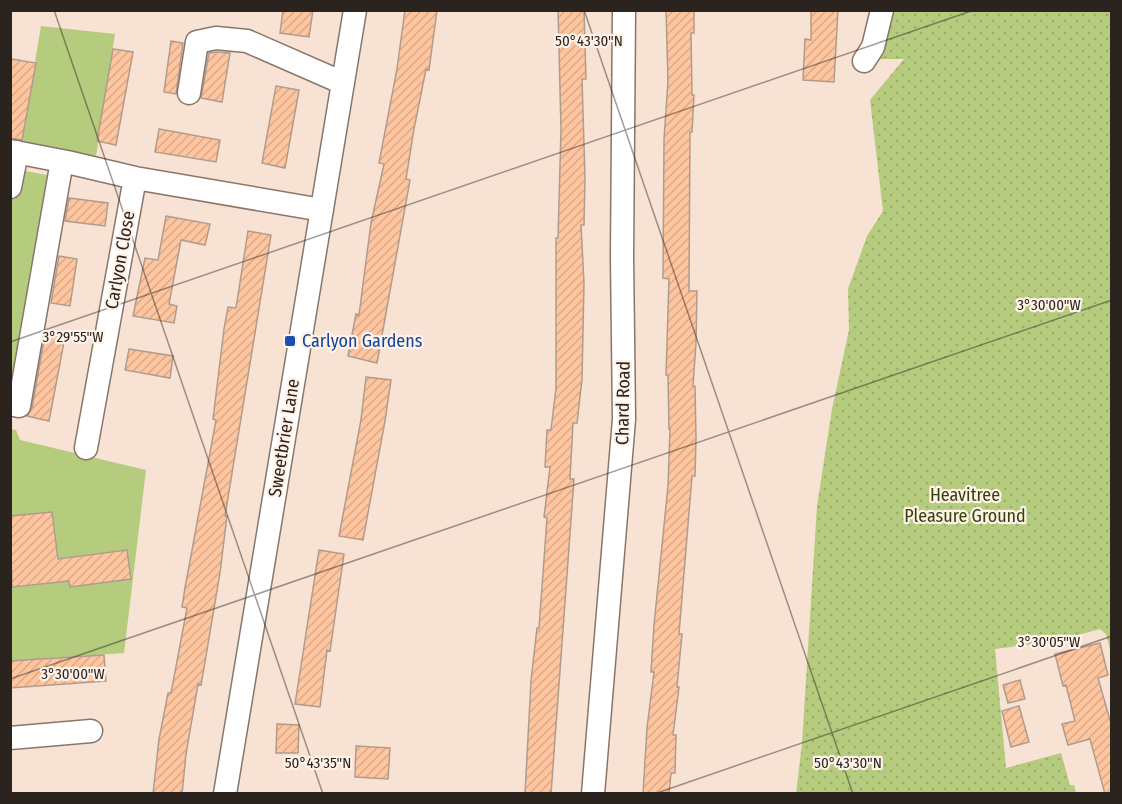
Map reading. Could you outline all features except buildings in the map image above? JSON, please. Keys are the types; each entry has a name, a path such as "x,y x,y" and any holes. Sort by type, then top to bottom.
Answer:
{"street":[{"name":"Sweetbrier Lane","path":"225,794 355,10"},
{"name":"Chard Road","path":"593,794 624,419 622,257 624,10"},
{"path":"864,62 873,47 882,10"},
{"path":"189,93 197,42 216,38 247,41 343,83"},
{"path":"10,187 14,152 135,178 322,210"},
{"path":"10,404 19,406 62,161"},
{"name":"Carlyon Close","path":"86,448 135,178"},
{"path":"10,738 92,731"}],"green space":[{"name":"Heavitree Pleasure Ground","path":"891,11 1111,11 1111,654 1106,634 1100,629 1055,641 995,649 1006,768 1061,753 1070,785 1074,785 1076,793 796,794 802,743 817,506 832,409 849,330 848,289 867,236 883,211 870,100 904,59 877,59"},
{"path":"41,26 115,34 96,156 21,145"},
{"path":"10,168 68,179 27,416 11,414"},
{"path":"11,429 16,430 20,440 146,470 124,653 11,661"}],"place":[{"name":"Carlyon Gardens","path":"290,341"}]}
